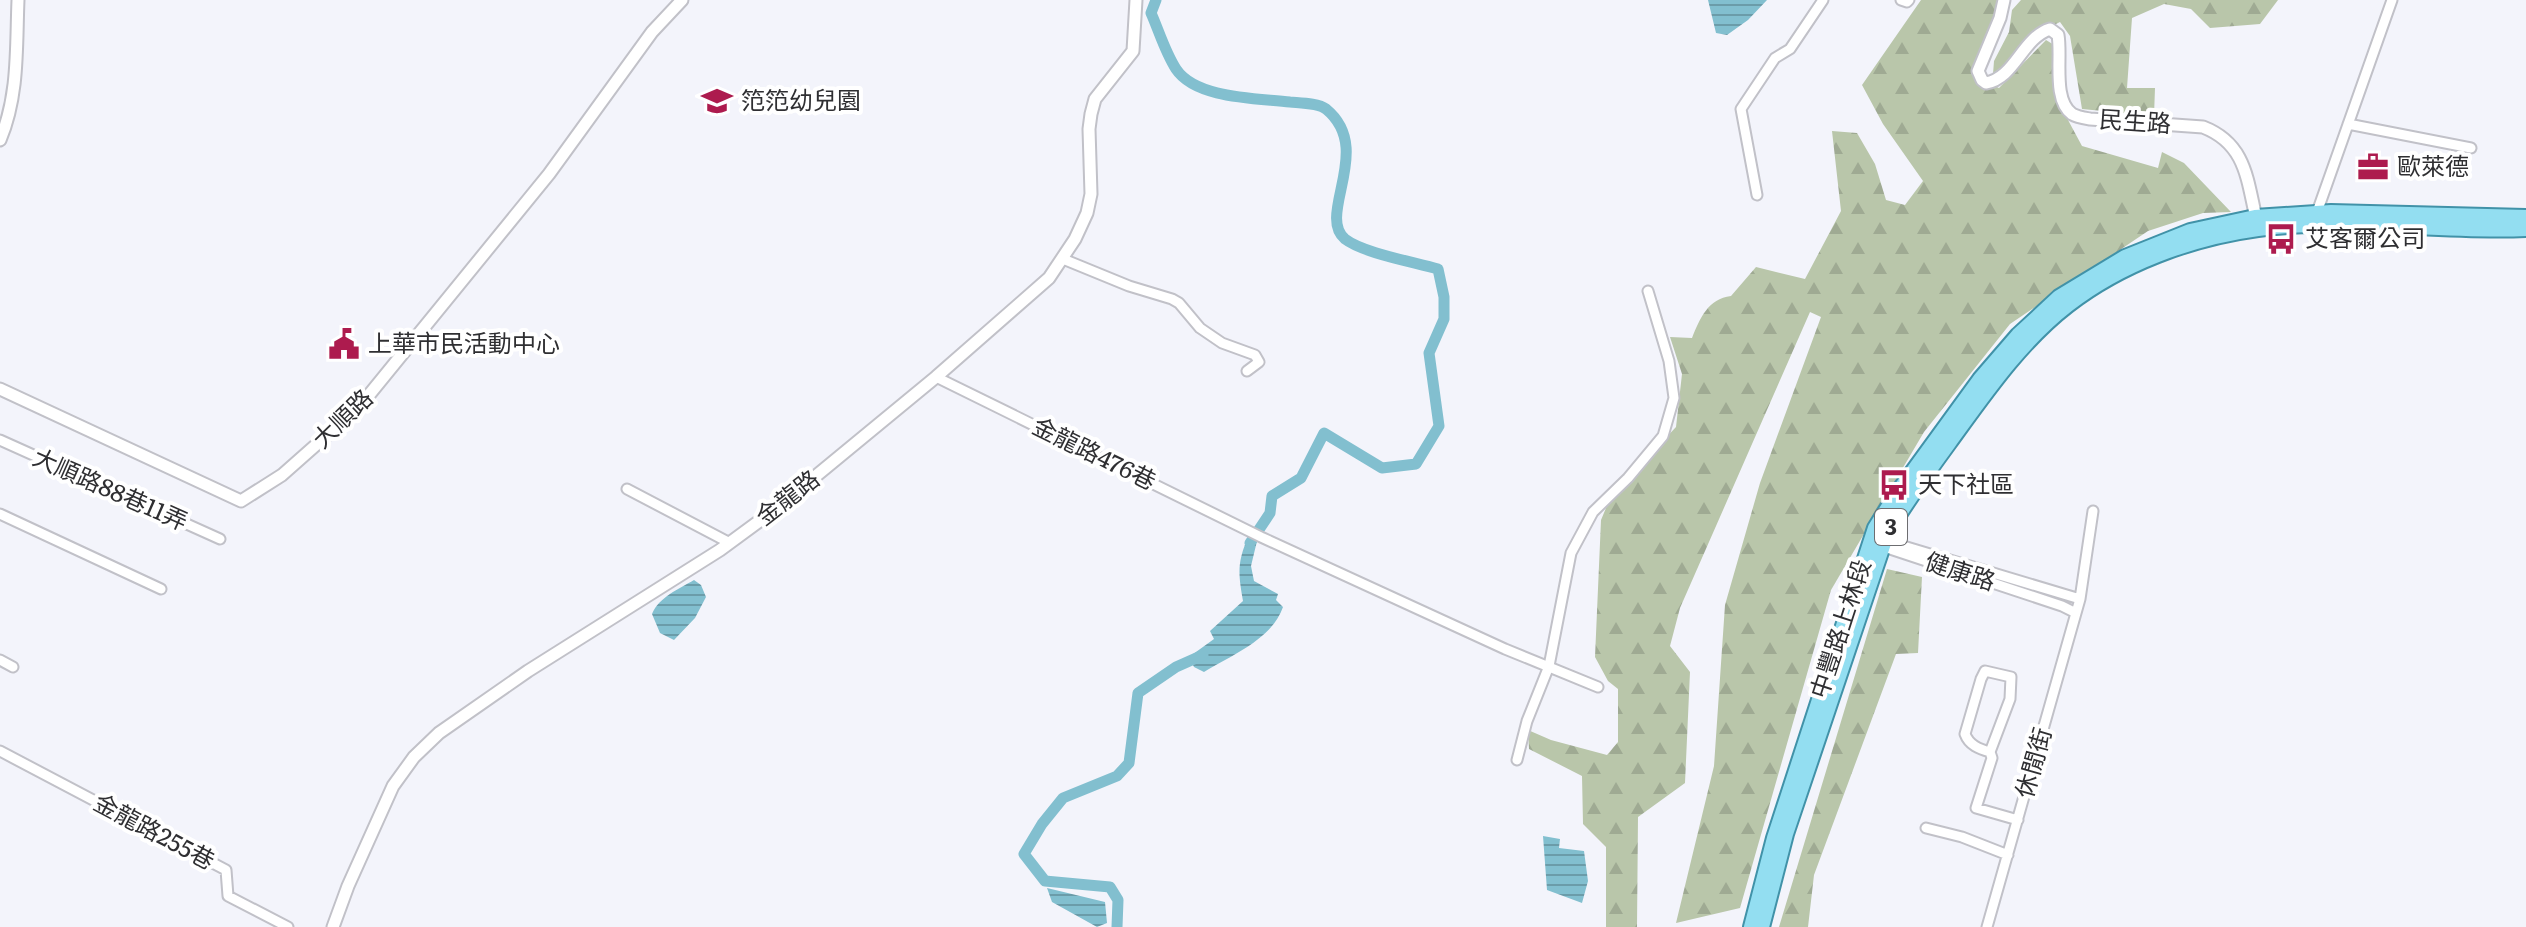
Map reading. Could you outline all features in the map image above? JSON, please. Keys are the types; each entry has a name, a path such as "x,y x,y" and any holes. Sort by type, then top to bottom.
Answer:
{"main road":[{"name":"3","path":"2257,223 2526,217"},
{"name":"3","path":"2316,220 2526,229"},
{"name":"中豐路上林段","path":"1762,927 1786,834 1879,541 1875,528 1897,493 1987,381 2067,306 2128,268 2189,237 2257,223"},
{"name":"中豐路上林段","path":"1751,927 1774,838 1879,541"}],"street":[{"path":"0,140 11,110 15,82 18,0"},
{"name":"大順路","path":"0,389 241,501 282,475 360,406 549,174 652,32 682,0"},
{"name":"金龍路","path":"333,927 393,786 414,757 439,733 528,671 730,543 777,508 936,377 1049,278 1063,259 1087,213 1091,194 1089,129 1095,99 1133,51 1136,0"},
{"path":"1757,195 1741,109 1775,58 1790,49 1823,0"},
{"name":"民生路","path":"2004,0 2000,18 1978,71 1982,80 1986,83 2001,77 2035,38 2050,29 2058,35 2060,46 2060,95 2064,106 2074,116 2203,127 2216,132 2236,149 2242,161 2257,223"},
{"path":"2316,220 2392,0"},
{"path":"2348,124 2471,148"},
{"path":"1063,259 1179,303 1200,328 1222,343 1255,355 1259,362 1247,371"},
{"path":"1517,760 1527,721 1549,666 1571,553 1593,512 1628,478 1663,436 1674,398 1669,361 1648,291"},
{"name":"金龍路476巷","path":"936,377 1256,535 1505,649 1598,687"},
{"name":"大順路88巷11弄","path":"0,440 220,539"},
{"path":"627,489 730,543"},
{"name":"休閒街","path":"1987,927 2080,599 2093,511"},
{"path":"0,514 161,589"},
{"name":"健康路","path":"1879,541 2080,599"},
{"name":"健康路","path":"1879,541 2076,613"},
{"path":"0,660 13,667"},
{"path":"1990,752 1967,741 1965,734 1985,671 2011,677 2010,699 1990,752 1992,758 1976,808 2018,820"},
{"name":"金龍路255巷","path":"0,751 226,870 228,896 288,927"},
{"path":"1926,828 1962,837 2008,855"}],"green space":[{"path":"1921,0 2001,0 1978,78 1999,88 2046,40 2059,48 2068,120 2082,146 2158,168 2162,152 2184,163 2231,212 2203,213 2148,231 2010,324 1924,432 1831,590 1740,908 1676,923 1714,766 1725,605 1760,483 1821,317 1810,312 1680,608 1670,646 1690,672 1685,783 1638,817 1637,927 1606,927 1606,847 1583,824 1582,776 1529,749 1528,730 1551,740 1607,755 1618,742 1618,689 1608,681 1595,657 1601,520 1611,496 1676,427 1682,374 1670,337 1692,338 1711,305 1731,296 1756,267 1805,279 1841,211 1832,131 1857,133 1875,164 1886,200 1905,205 1923,181 1883,124 1862,85"},
{"path":"2021,0 2278,0 2260,24 2210,28 2191,9 2164,4 2132,18 2127,88 2155,88 2154,116 2082,109 2070,36 2060,22 2044,30 2005,72 1993,74 1994,61 2009,32 2012,10"},
{"path":"1887,569 1922,577 1918,653 1896,654 1814,875 1808,927 1779,927"}],"water":[{"path":"1708,0 1767,0 1748,20 1727,35 1716,33"},
{"path":"1249,535 1257,541 1251,566 1254,581 1278,594 1276,600 1283,607 1278,618 1261,637 1204,672 1194,667 1189,657 1214,639 1210,631 1243,601 1240,568"},
{"path":"694,580 701,585 706,597 695,618 674,640 660,633 652,614 664,598"},
{"path":"1543,836 1560,839 1559,848 1584,851 1588,881 1582,903 1547,890"},
{"path":"1047,888 1105,902 1107,923 1097,927 1052,902"}],"waterway":[{"path":"1156,0 1151,13 1165,49 1185,79 1212,92 1309,104 1326,109 1340,125 1346,143 1338,228 1345,239 1364,249 1438,269 1444,297 1444,319 1429,353 1439,426 1416,464 1382,468 1324,433 1301,478 1272,496 1270,513 1250,543"},
{"path":"1117,927 1118,900 1110,887 1045,881 1024,854 1063,798 1117,776 1129,763 1138,693 1176,667 1203,655"}],"place":[{"name":"笵笵幼兒園","path":"717,101"},
{"name":"歐萊德","path":"2373,167"},
{"name":"艾客爾公司","path":"2281,239"},
{"name":"上華市民活動中心","path":"344,344"},
{"name":"天下社區","path":"1894,485"}]}
